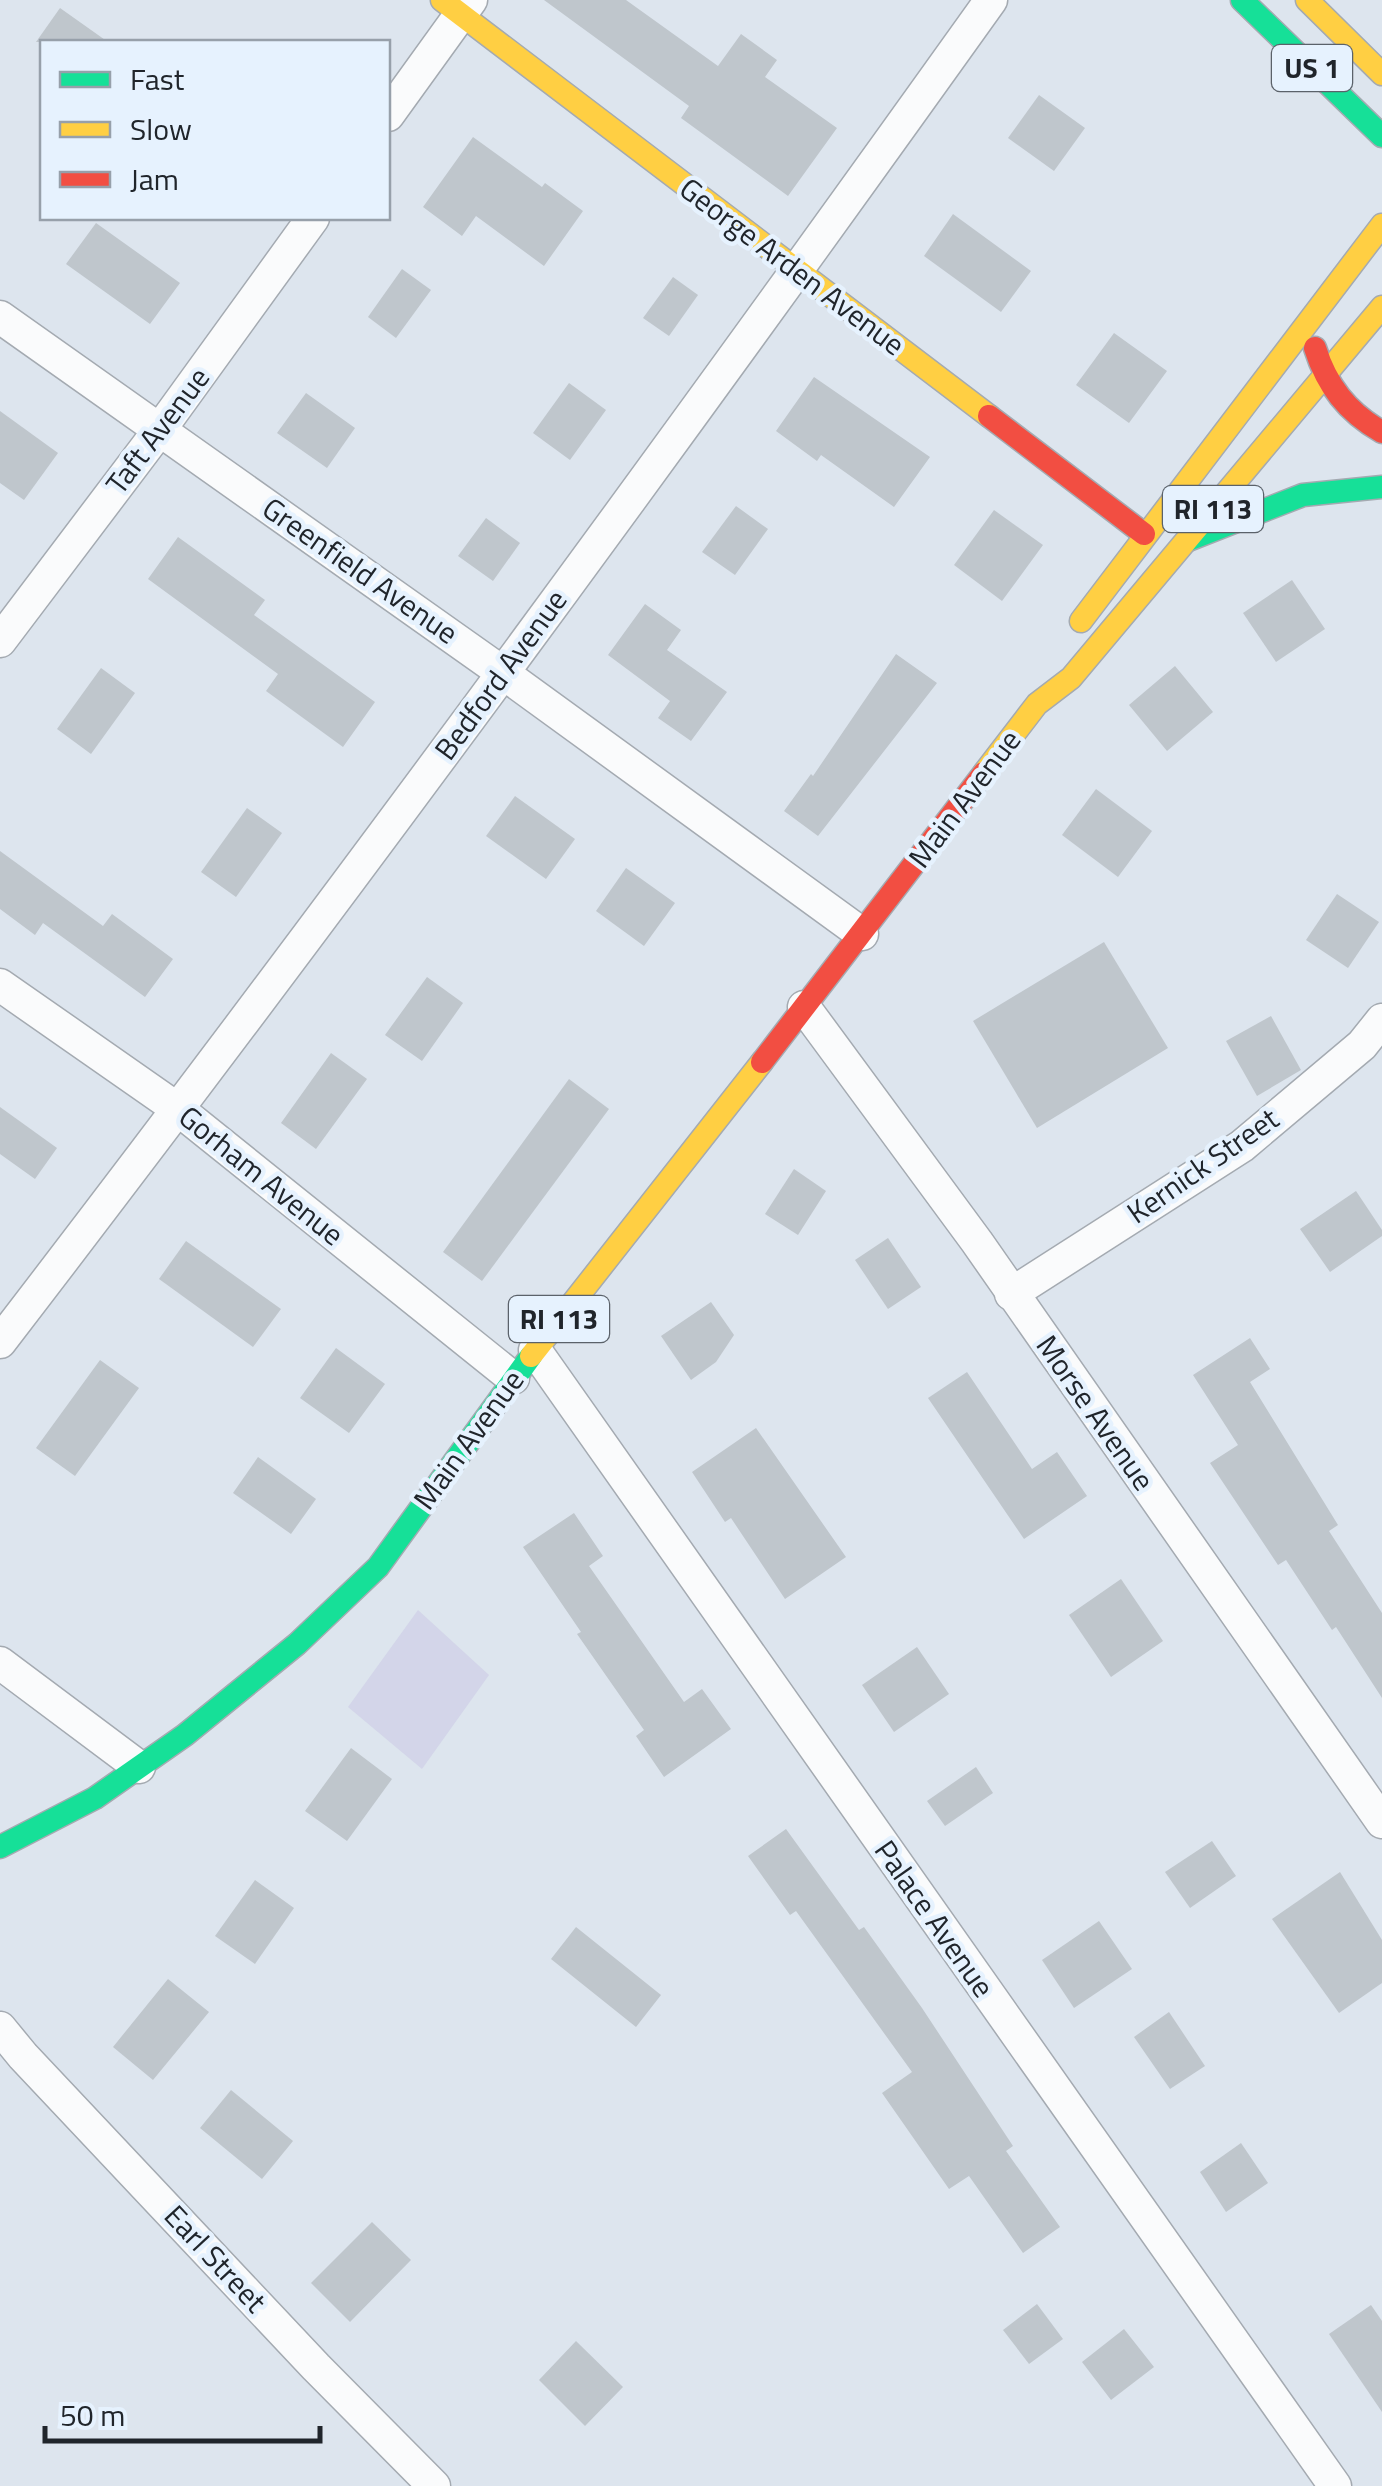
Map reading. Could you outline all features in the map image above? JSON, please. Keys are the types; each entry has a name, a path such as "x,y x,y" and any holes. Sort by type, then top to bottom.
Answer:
{"main road":[{"name":"US 1","path":"1242,0 1382,136"},
{"name":"US 1","path":"1307,0 1382,74"},
{"name":"George Arden Avenue","path":"458,5 797,272 1144,534"},
{"name":"RI 113","path":"1071,635 1382,224"},
{"path":"1336,286 1315,349 1324,377 1340,401 1361,422 1382,432"},
{"name":"Main Avenue","path":"0,1848 96,1798 139,1767 298,1644 378,1567 513,1378 862,934 1037,704 1071,678 1382,306"},
{"path":"1188,540 1303,495 1382,487"},
{"name":"Main Avenue","path":"1037,704 1050,664"}],"street":[{"name":"Bedford Avenue","path":"0,1342 504,672 992,0"},
{"path":"390,112 458,5"},
{"name":"Taft Avenue","path":"0,641 313,220"},
{"name":"Greenfield Avenue","path":"0,317 504,672 862,934"},
{"name":"Gorham Avenue","path":"0,985 178,1110 513,1378"},
{"name":"Morse Avenue","path":"804,1007 977,1242 1382,1822"},
{"name":"Kernick Street","path":"1011,1294 1242,1146 1375,1043"},
{"name":"Palace Avenue","path":"535,1350 1335,2486"},
{"path":"0,1662 139,1767"},
{"name":"Earl Street","path":"0,2028 22,2056 293,2342 434,2486"}],"shaded area":[{"path":"418,1610 489,1675 422,1769 348,1707"}],"building":[{"path":"544,0 626,0 718,66 741,34 777,60 765,77 837,128 788,196 681,118 689,106"},
{"path":"60,8 105,40 40,40 36,42"},
{"path":"1039,95 1085,128 1054,171 1008,138"},
{"path":"473,137 583,211 544,266 476,216 462,236 423,207"},
{"path":"953,214 1031,271 1001,312 924,256"},
{"path":"96,223 180,283 150,324 66,264"},
{"path":"402,269 431,290 396,338 368,317"},
{"path":"673,277 698,295 669,336 643,318"},
{"path":"1114,333 1167,371 1129,423 1076,385"},
{"path":"814,377 930,457 894,507 821,455 817,461 776,431"},
{"path":"569,383 606,410 570,460 533,433"},
{"path":"306,393 355,428 327,468 277,433"},
{"path":"0,411 58,453 24,500 0,483"},
{"path":"736,506 768,529 735,575 702,552"},
{"path":"994,510 1043,545 1002,601 954,565"},
{"path":"486,518 520,543 493,581 458,556"},
{"path":"178,537 265,600 254,615 375,702 343,747 266,691 278,674 148,579"},
{"path":"1292,580 1325,629 1276,662 1243,613"},
{"path":"645,604 681,630 667,650 727,692 691,741 658,718 670,701 608,655"},
{"path":"896,654 937,683 818,836 784,811 813,776"},
{"path":"1175,666 1213,712 1167,751 1129,705"},
{"path":"101,668 135,693 91,754 57,729"},
{"path":"1096,789 1152,831 1118,877 1062,835"},
{"path":"515,796 575,839 546,879 486,836"},
{"path":"247,808 282,833 236,897 201,872"},
{"path":"0,851 103,926 112,914 173,959 145,997 43,923 35,935 0,909"},
{"path":"626,868 675,903 644,946 596,911"},
{"path":"1337,894 1379,922 1348,968 1306,940"},
{"path":"1104,942 1168,1048 1037,1128 973,1021"},
{"path":"427,977 463,1003 422,1061 385,1035"},
{"path":"1271,1016 1301,1070 1257,1096 1226,1041"},
{"path":"331,1053 367,1079 316,1149 281,1123"},
{"path":"569,1079 609,1109 482,1281 443,1252"},
{"path":"0,1107 57,1148 35,1179 0,1154"},
{"path":"794,1169 826,1191 798,1235 765,1214"},
{"path":"1356,1191 1382,1230 1382,1236 1330,1272 1300,1229"},
{"path":"888,1238 921,1287 888,1309 855,1260"},
{"path":"186,1241 281,1309 253,1347 159,1279"},
{"path":"711,1302 734,1335 716,1362 691,1380 661,1336"},
{"path":"1250,1338 1270,1369 1250,1382 1338,1525 1329,1531 1382,1613 1382,1698 1286,1560 1278,1565 1210,1463 1238,1445 1193,1375"},
{"path":"336,1348 385,1384 349,1433 300,1398"},
{"path":"100,1360 139,1388 75,1476 36,1448"},
{"path":"967,1372 1032,1469 1057,1452 1087,1496 1024,1539 928,1398"},
{"path":"756,1428 846,1557 785,1599 731,1518 725,1522 692,1472"},
{"path":"258,1457 316,1499 291,1534 233,1493"},
{"path":"574,1513 603,1556 589,1566 684,1702 702,1689 731,1729 664,1777 636,1736 644,1730 523,1547"},
{"path":"1121,1579 1163,1641 1111,1677 1069,1615"},
{"path":"917,1647 949,1694 894,1732 862,1685"},
{"path":"351,1748 392,1779 347,1841 305,1811"},
{"path":"976,1767 993,1793 945,1826 927,1801"},
{"path":"786,1829 922,2008 1013,2146 1006,2151 1060,2227 1023,2253 969,2176 949,2189 882,2093 912,2072 796,1911 790,1915 748,1856"},
{"path":"1212,1841 1236,1876 1190,1908 1165,1872"},
{"path":"1340,1872 1382,1940 1382,1983 1339,2013 1272,1919"},
{"path":"255,1880 294,1908 255,1964 215,1936"},
{"path":"1099,1921 1132,1969 1074,2008 1042,1960"},
{"path":"576,1927 661,1995 636,2027 551,1959"},
{"path":"168,1979 209,2012 153,2080 113,2047"},
{"path":"1169,2012 1205,2066 1170,2089 1134,2037"},
{"path":"231,2090 293,2141 262,2179 200,2128"},
{"path":"1241,2143 1268,2183 1226,2212 1200,2172"},
{"path":"372,2222 411,2260 350,2322 311,2283"},
{"path":"1037,2304 1063,2339 1029,2364 1003,2330"},
{"path":"1371,2305 1382,2321 1382,2412 1329,2334"},
{"path":"1124,2329 1154,2367 1111,2400 1082,2362"},
{"path":"576,2341 623,2387 585,2426 539,2380"}],"traffic: fast":[{"path":"1242,0 1382,136"},
{"path":"1188,540 1303,495 1382,487"},
{"path":"0,1847 95,1798 185,1735 297,1644 378,1567 531,1356"}],"traffic: slow":[{"path":"442,0 989,416"},
{"path":"1307,0 1382,74"},
{"path":"1081,621 1382,225"},
{"path":"984,773 1037,704 1071,678 1382,307"},
{"path":"531,1356 762,1062"}],"traffic: jam":[{"path":"1315,348 1340,397 1358,416 1382,432"},
{"path":"989,416 1144,534"},
{"path":"762,1062 984,773"}]}
